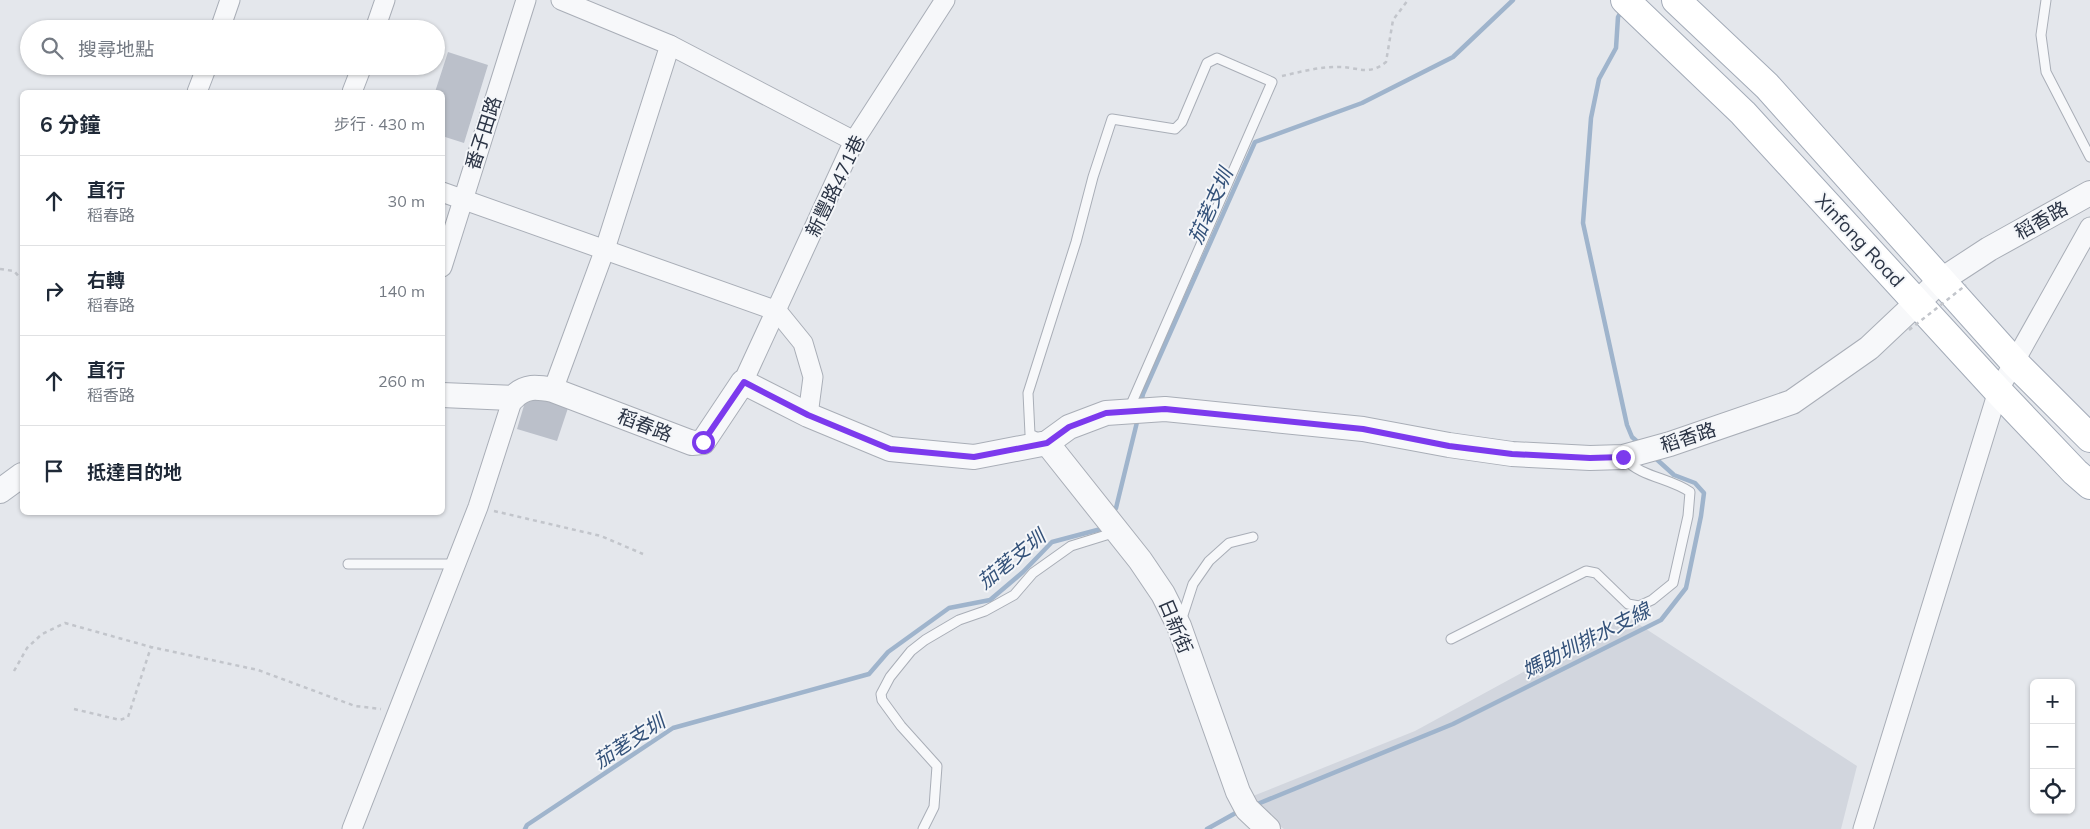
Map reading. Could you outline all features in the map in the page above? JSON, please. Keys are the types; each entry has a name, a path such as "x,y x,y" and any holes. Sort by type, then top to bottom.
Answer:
{"main road":[{"name":"Xinfong Road","path":"1676,0 1767,86 1953,283 2015,363 2090,438"},
{"name":"Xinfong Road","path":"1629,3 1743,113 1998,391 2075,472 2090,485"}],"street":[{"path":"223,20 230,0"},
{"path":"378,20 385,0"},
{"name":"番子田路","path":"445,257 526,0"},
{"path":"561,0 670,45 854,141"},
{"name":"新豐路471巷","path":"744,382 854,141 945,0"},
{"path":"553,390 605,249 670,45"},
{"path":"198,90 204,75"},
{"path":"353,90 359,75"},
{"path":"445,193 777,311 803,343 813,376 808,415"},
{"name":"稻香路","path":"1047,443 1069,427 1106,413 1165,409 1363,429 1449,446 1512,454 1590,458 1623,457 1670,444 1792,402 1869,348 1916,302 1953,283 1989,249 2090,193"},
{"path":"1863,829 1998,391 2090,227"},
{"path":"744,382 808,415 890,449 974,457 1047,443"},
{"name":"稻春路","path":"513,398 519,391 534,386 553,390 692,443 703,442 744,382"},
{"path":"352,829 400,712 478,507 513,398 445,395"},
{"name":"日新街","path":"1047,443 1140,560 1163,594 1179,626 1238,792 1247,809 1268,829"},
{"path":"0,491 20,476"}],"lane":[{"path":"2046,0 2041,34 2046,72 2090,157"},
{"path":"1047,443 1030,434 1028,393 1076,242 1092,178 1112,119 1175,129 1182,122 1207,63 1217,58 1272,82 1131,402 1129,412"},
{"path":"1451,639 1586,571 1596,574 1628,604 1639,606 1652,600 1672,583 1688,516 1690,492 1678,484 1632,468 1623,457"},
{"path":"923,829 934,807 937,766 901,726 882,700 882,694 890,677 911,651 924,640 959,620 985,611 1014,595 1033,573 1071,546 1116,532"},
{"path":"1179,626 1193,584 1209,561 1229,543 1253,537"},
{"path":"348,564 456,564"}],"path":[{"path":"1272,82 1278,77 1321,68 1338,66 1362,71 1378,68 1386,62 1393,20 1408,0"},
{"path":"0,269 14,271 20,278"},
{"path":"1909,330 1953,283"},
{"path":"478,507 601,536 643,554"},
{"path":"14,671 27,648 42,634 65,623 151,647 258,670 355,706 400,712"},
{"path":"74,709 120,720 128,718 151,647"}],"shaded area":[{"path":"1626,616 1857,766 1841,829 1284,829 1258,811 1253,796 1415,731"}],"building":[{"path":"448,52 488,65 464,143 445,137 445,90 436,90 441,75 445,75 445,61"},
{"path":"528,392 569,405 557,441 517,429"}],"waterway":[{"name":"茄荖支圳","path":"1141,403 1143,394 1255,142 1362,103 1453,57 1513,0"},
{"name":"媽助圳排水支線","path":"1622,10 1618,17 1616,48 1599,79 1591,118 1583,223 1627,425 1632,437 1640,444"},
{"name":"茄荖支圳","path":"1112,513 1116,508 1138,418"},
{"name":"媽助圳排水支線","path":"1255,805 1453,724 1661,620 1686,588 1704,493 1695,483 1674,475 1653,456"},
{"name":"茄荖支圳","path":"525,829 527,825 673,728 869,674 888,652 949,608 990,600 1023,572 1052,542 1101,529 1103,526"},
{"name":"媽助圳排水支線","path":"1207,829 1241,810"}],"route":[{"path":"703,442 744,382 808,415 890,449 974,457 1047,443 1069,427 1106,413 1165,409 1363,429 1449,446 1512,454 1590,458 1623,457"}]}
